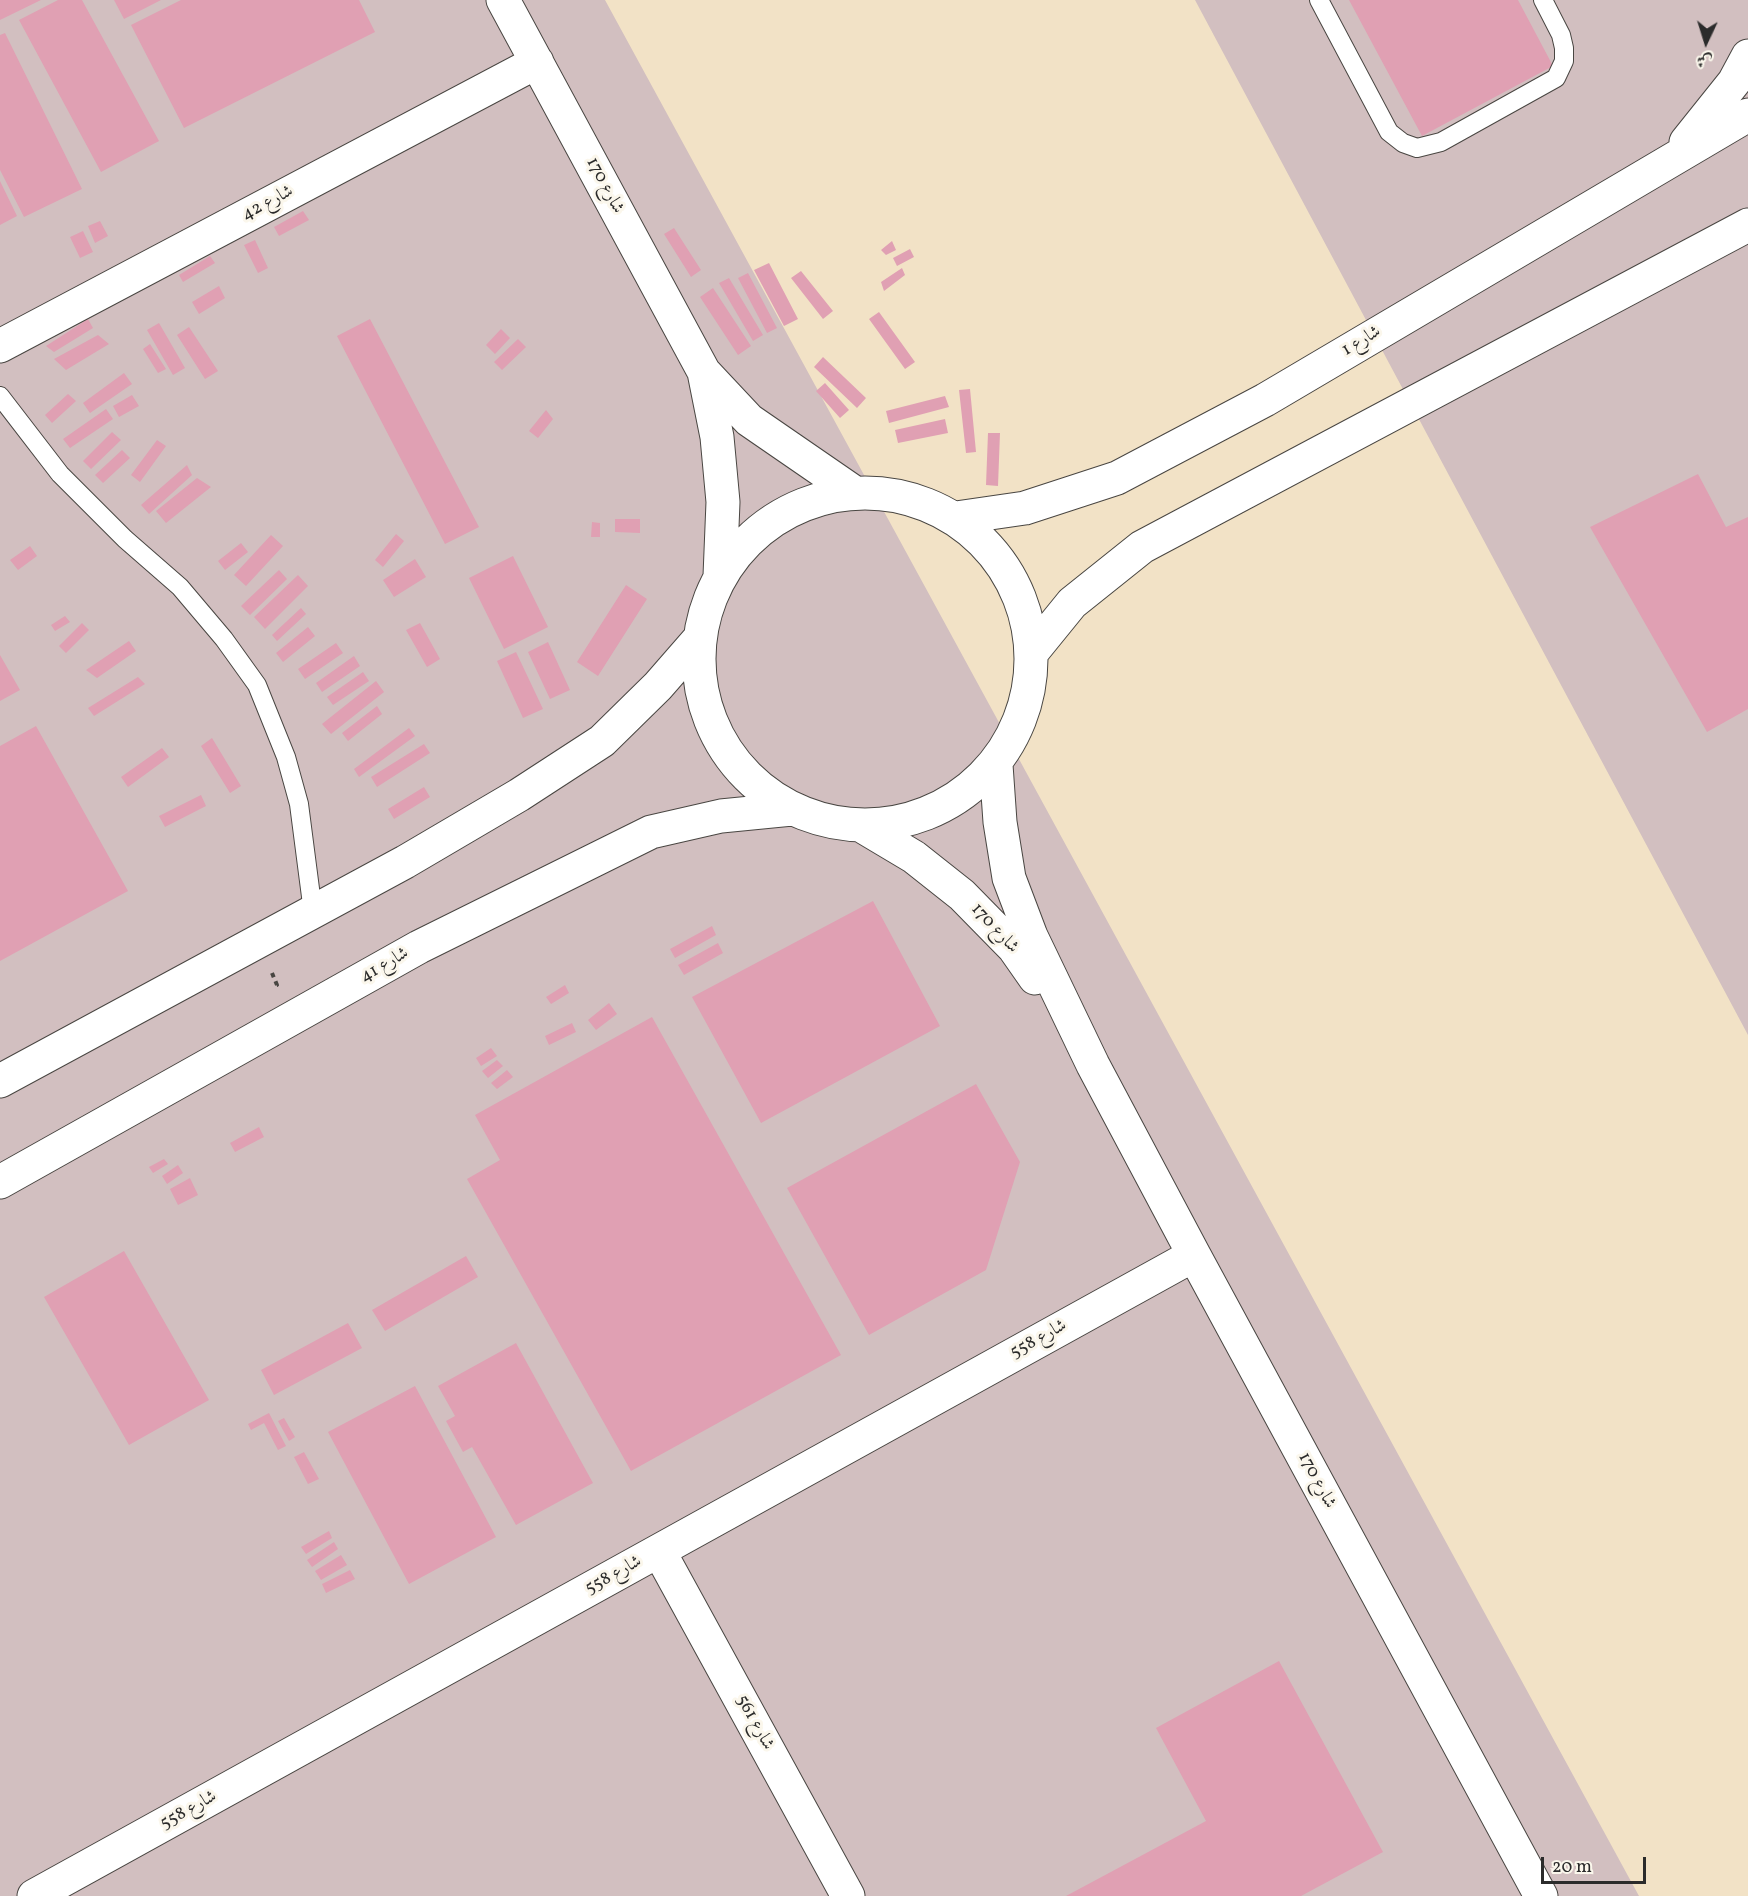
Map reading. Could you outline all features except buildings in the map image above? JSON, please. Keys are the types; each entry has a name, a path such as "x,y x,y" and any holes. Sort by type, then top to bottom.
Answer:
{"street":[{"name":"شارع 170","path":"502,0 704,372 749,420 855,493"},
{"path":"1673,158 1728,90 1748,56"},
{"name":"شارع 42","path":"0,346 537,62"},
{"name":"شارع 1","path":"956,518 1025,508 1117,478 1264,400 1748,115"},
{"path":"1033,651 1072,603 1142,547 1748,225"},
{"path":"1700,250 1748,237"},
{"name":"شارع 170","path":"704,372 717,437 723,502 720,576"},
{"path":"855,493 908,498 956,518 996,554 1022,600 1033,651 1025,712 996,765 957,798 912,820 862,826 826,821 792,809 757,787 729,757 724,748 709,720 699,680 699,639 706,607 720,576 755,534 801,505 855,493"},
{"path":"0,1081 405,862 508,801 602,741 658,686 699,639"},
{"name":"شارع 170","path":"996,765 1000,822 1009,878 1031,936 1092,1065 1541,1896"},
{"name":"شارع 41","path":"0,1182 419,947 651,832 721,816 792,809"},
{"name":"شارع 170","path":"862,826 915,857 962,895 1007,940 1092,1065"},
{"name":"شارع 558","path":"34,1896 1194,1255"},
{"name":"شارع 561","path":"659,1551 848,1896"}],"lane":[{"path":"1319,0 1389,132 1403,143 1417,148 1440,142 1556,78 1564,61 1564,48 1561,35 1543,0"},
{"path":"0,396 60,474 124,539 180,587 224,639 257,685 286,757 299,804 313,912"}],"path":[{"path":"256,943 277,985 260,993 277,1028"}],"shaded area":[{"path":"0,0 605,0 1639,1896 0,1896"},
{"path":"1195,0 1748,0 1748,1035"}]}
